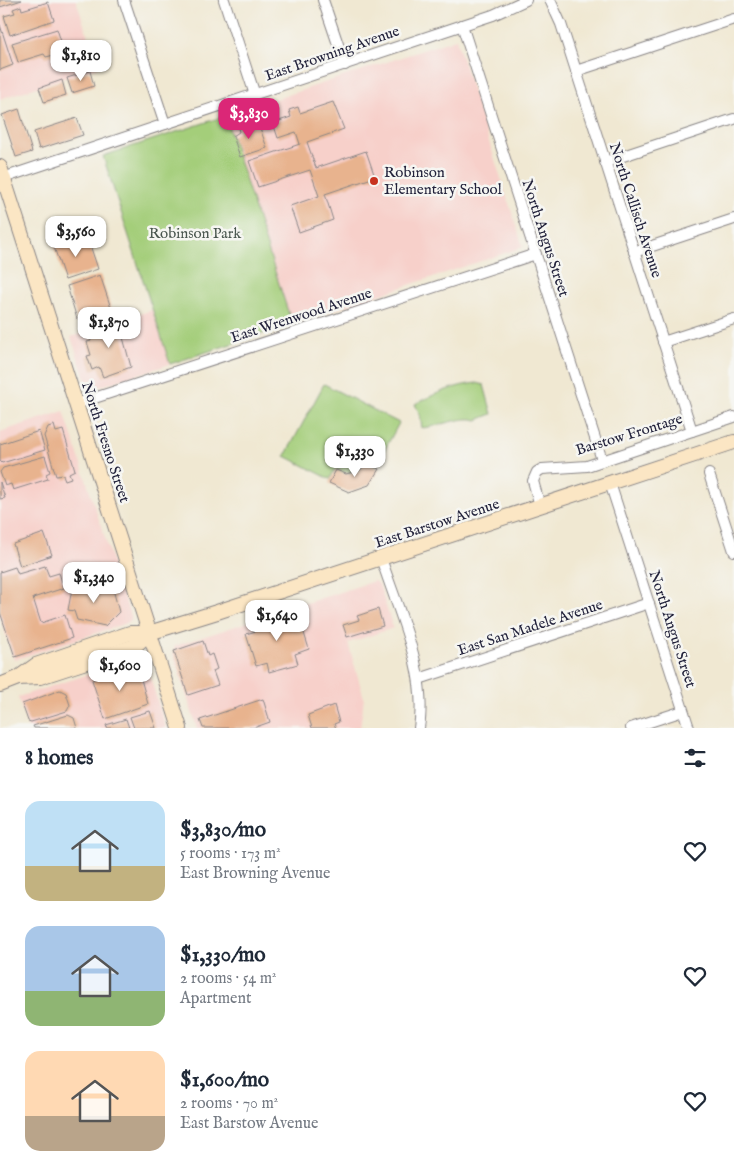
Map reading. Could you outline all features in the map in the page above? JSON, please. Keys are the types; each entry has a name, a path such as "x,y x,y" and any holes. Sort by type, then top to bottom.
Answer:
{"main road":[{"name":"North Fresno Street","path":"2,172 180,728"},
{"name":"East Barstow Avenue","path":"0,685 18,678 36,665 130,633 149,633 734,442"}],"street":[{"path":"124,0 165,124"},
{"path":"224,0 255,95"},
{"path":"323,0 344,65"},
{"name":"East Browning Avenue","path":"2,172 165,124 255,95 462,25 526,0"},
{"name":"North Callisch Avenue","path":"550,0 561,24 692,431"},
{"path":"576,71 734,20"},
{"name":"North Angus Street","path":"462,25 602,460"},
{"path":"605,162 734,119"},
{"path":"634,252 734,219"},
{"name":"East Wrenwood Avenue","path":"76,404 536,254"},
{"path":"663,342 734,319"},
{"name":"Barstow Frontage","path":"540,506 534,481 537,472 548,468 580,467 734,417"},
{"path":"710,474 734,550"},
{"name":"North Angus Street","path":"610,483 689,728"},
{"path":"381,558 420,679 418,728"},
{"name":"East San Madele Avenue","path":"420,679 649,603"},
{"path":"631,728 683,711"}],"shaded area":[{"path":"0,0 76,0 98,67 0,99"},
{"name":"Robinson Elementary School","path":"456,39 523,247 292,324 225,116"},
{"path":"152,310 170,364 89,390 71,337"},
{"path":"64,411 131,619 127,623 14,660 0,616 0,432"},
{"path":"374,581 379,584 393,628 348,643 364,698 360,728 197,728 173,653 175,646"},
{"path":"139,658 145,661 166,728 28,728 18,697"}],"green space":[{"name":"Robinson Park","path":"225,116 292,324 170,364 103,156"},
{"path":"477,383 484,385 492,414 477,420 458,420 422,428 420,415 415,404 445,391"},
{"path":"324,384 399,423 376,466 364,460 359,469 346,473 335,469 330,479 285,456"}],"water":[{"path":"355,438 366,442 356,463 346,458"}],"building":[{"path":"0,0 22,0 0,7"},
{"path":"48,2 54,20 10,35 4,16 15,13 13,9 21,6 22,10"},
{"path":"0,25 13,65 0,70"},
{"path":"57,29 63,48 52,51 54,55 46,57 44,54 18,62 12,43"},
{"path":"90,71 94,86 72,93 67,78"},
{"path":"62,80 66,95 44,102 39,88"},
{"path":"333,102 344,129 307,142 316,168 366,151 375,177 325,194 333,220 299,232 290,206 319,196 310,170 258,187 249,161 300,144 296,132 278,138 273,123 291,117 289,110 298,107 300,113"},
{"path":"19,109 32,152 16,157 2,115"},
{"path":"77,118 83,135 39,149 34,132"},
{"path":"251,123 252,127 260,128 267,148 240,157 233,136 239,132 238,128"},
{"path":"87,236 98,269 65,280 54,247"},
{"path":"100,275 111,308 77,319 67,286"},
{"path":"126,320 129,327 121,330 131,367 103,377 99,367 92,370 87,356 91,355 87,342 91,341 90,337 94,335 92,331"},
{"path":"54,425 56,432 63,430 75,470 69,473 71,478 65,480 63,475 56,476 44,436 48,427"},
{"path":"39,431 45,450 2,463 0,461 0,444"},
{"path":"45,456 50,472 46,474 48,479 13,490 11,484 5,486 0,472 3,468"},
{"path":"365,462 379,469 369,485 349,492 329,483 336,470 346,474 360,470"},
{"path":"0,482 5,498 0,499"},
{"path":"44,533 52,555 20,566 13,544"},
{"path":"45,566 49,576 59,573 64,588 33,598 41,623 65,615 72,638 15,657 0,612 0,572 15,567 18,574"},
{"path":"85,583 113,589 119,612 105,626 77,620 74,611 68,610 72,589 78,590"},
{"path":"378,609 383,626 347,637 343,625 359,620 357,616"},
{"path":"282,614 284,621 299,617 309,649 295,654 298,664 269,672 267,663 256,666 246,634 256,631 253,622"},
{"path":"203,641 208,656 212,654 217,669 213,671 218,685 188,695 174,651"},
{"path":"137,665 148,704 105,719 92,680"},
{"path":"60,690 66,693 70,705 67,711 31,722 28,721 22,704"},
{"path":"263,699 270,722 253,728 203,728 200,720"},
{"path":"334,705 339,722 334,724 336,728 312,728 308,715"},
{"path":"150,711 156,728 134,728 130,717"},
{"path":"68,715 74,718 77,728 34,728 33,726"},
{"path":"126,719 129,728 107,728 106,725"}],"place":[{"name":"Robinson Elementary School","path":"374,181"}]}
